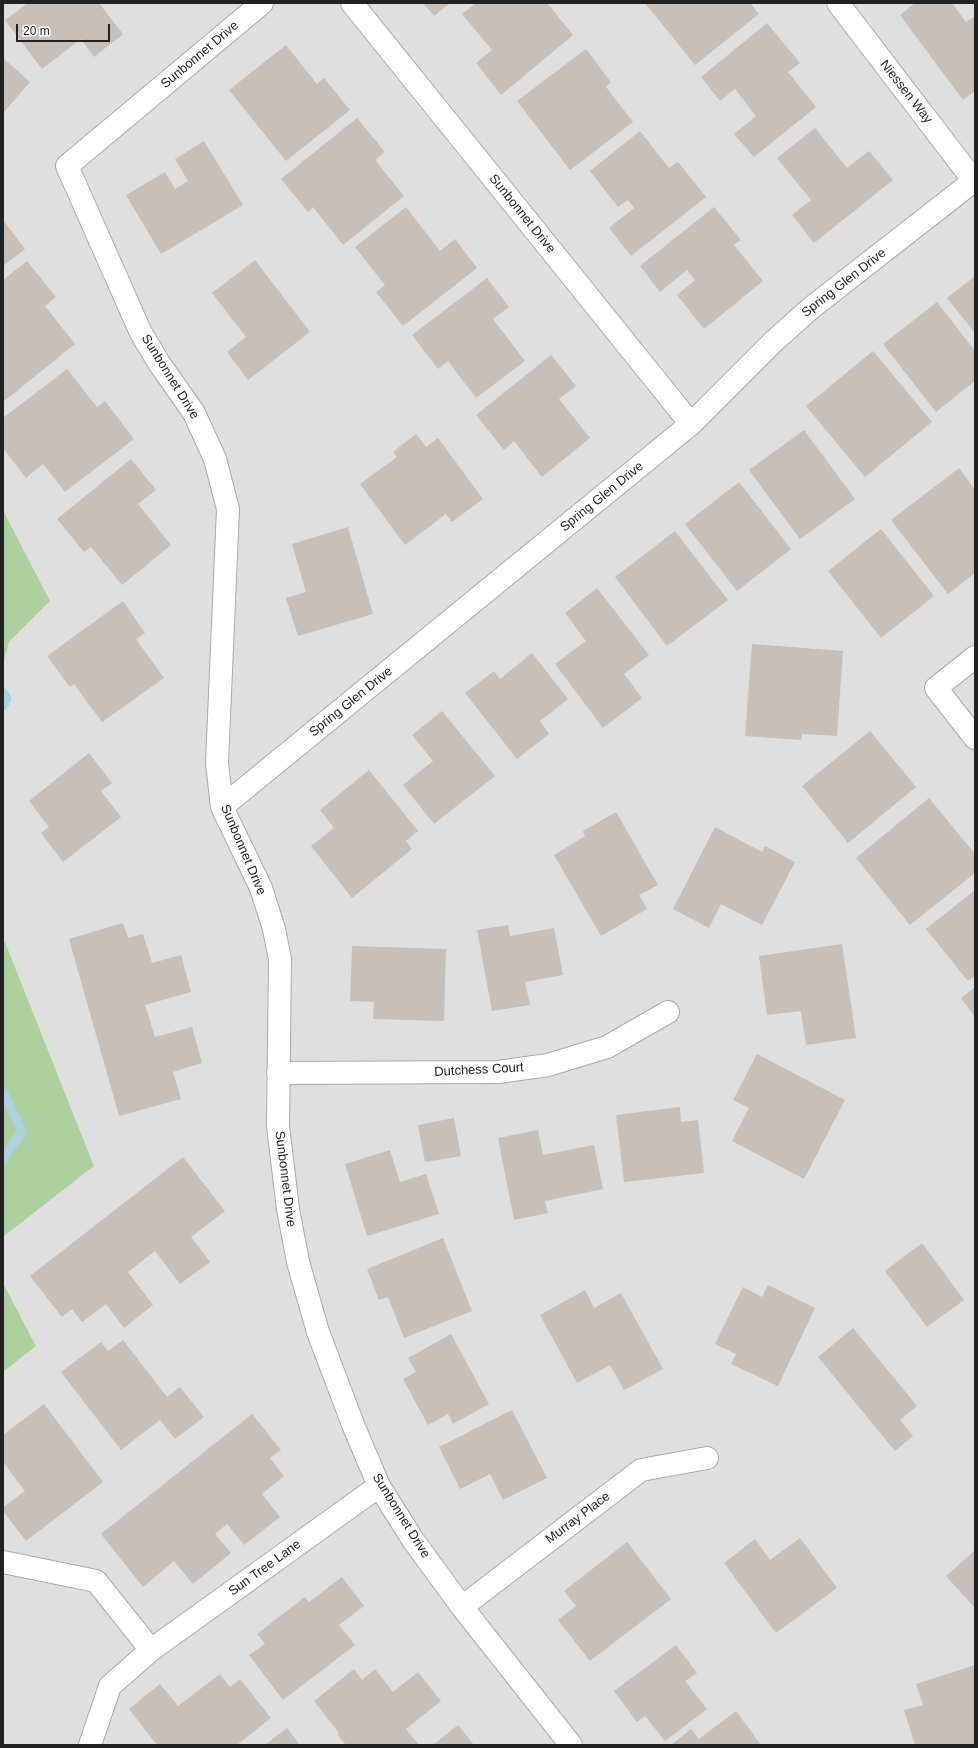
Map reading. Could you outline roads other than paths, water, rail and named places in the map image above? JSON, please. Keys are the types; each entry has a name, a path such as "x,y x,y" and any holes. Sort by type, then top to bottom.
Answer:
{"street":[{"name":"Sunbonnet Drive","path":"262,3 67,166 141,333 159,363 194,413 215,459 228,509 217,763 222,807 261,888 274,929 280,959 278,1126 288,1209 298,1262 318,1332 354,1427 379,1486 412,1540 462,1607 572,1745"},
{"name":"Sunbonnet Drive","path":"352,3 691,424"},
{"name":"Niessen Way","path":"838,3 975,181"},
{"name":"Spring Glen Drive","path":"222,807 691,424 773,342 811,308 975,181"},
{"path":"975,657 936,688 975,738"},
{"name":"Dutchess Court","path":"278,1073 498,1072 548,1065 607,1047 668,1012"},
{"name":"Murray Place","path":"462,1607 641,1470 707,1458"},
{"name":"Sun Tree Lane","path":"90,1745 110,1686 151,1650 379,1486"},
{"path":"3,1562 96,1581 151,1650"}],"waterway":[{"path":"3,692 7,699 3,706"},
{"path":"3,1092 22,1131 3,1159"}]}
